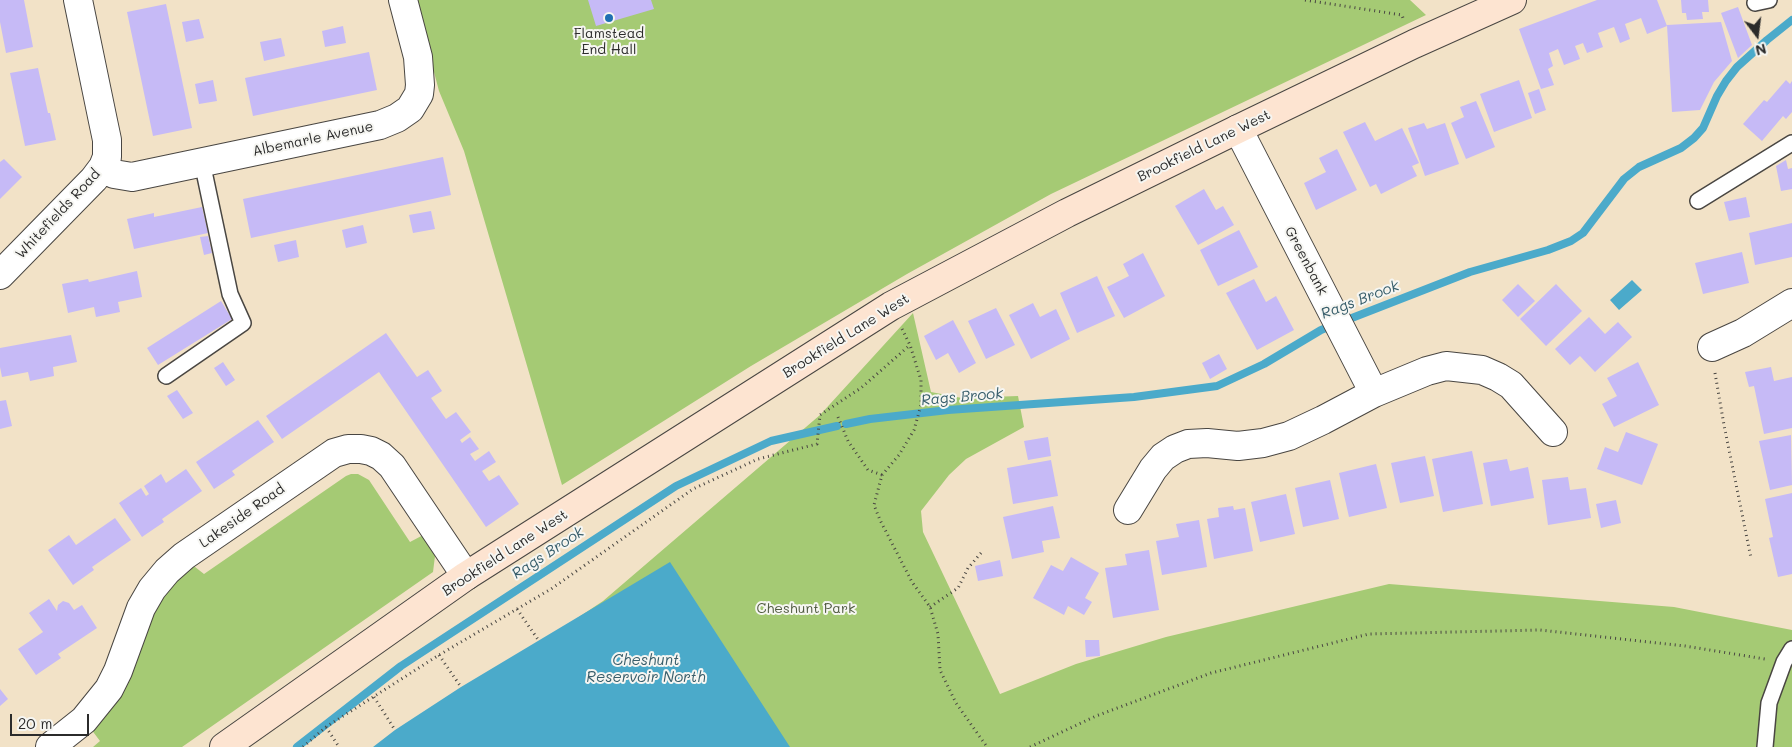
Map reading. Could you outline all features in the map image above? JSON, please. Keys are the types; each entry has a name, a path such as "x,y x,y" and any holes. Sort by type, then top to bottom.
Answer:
{"main road":[{"name":"Brookfield Lane West","path":"224,747 466,576 891,306 1059,218 1238,129 1414,44 1512,0"}],"street":[{"name":"Whitefields Road","path":"0,275 94,179 103,167 106,157 107,140 78,0"},
{"name":"Albemarle Avenue","path":"103,167 114,174 132,177 380,125 404,114 410,109 419,94 420,77 418,57 403,0"},
{"name":"Greenbank","path":"1238,129 1374,393"},
{"path":"1712,347 1743,333 1792,303"},
{"path":"1128,510 1154,468 1163,457 1175,449 1188,444 1207,443 1238,446 1263,443 1289,436 1374,393 1427,371 1446,366 1482,370 1511,385 1553,432"},
{"name":"Lakeside Road","path":"50,747 84,720 109,689 118,671 141,608 152,589 167,571 184,556 334,453 348,449 371,451 381,456 392,466 466,576"}],"lane":[{"path":"1698,201 1792,143"},
{"path":"166,376 243,323 230,294 202,162"},
{"path":"1764,747 1769,702 1784,662 1792,648"}],"path":[{"path":"1305,0 1402,15 1414,44"},
{"path":"891,306 910,345 921,380 921,405 914,430 899,455 882,476 874,505 912,582 930,607 938,634 940,670 956,703 987,747"},
{"path":"302,747 326,727 439,654 551,589 694,489 758,459 817,444 820,414 861,388 910,345"},
{"path":"1712,347 1724,425 1751,558"},
{"path":"838,417 848,441 868,470 882,476"},
{"path":"930,607 958,588 968,568 982,552"},
{"path":"517,610 539,641"},
{"path":"1030,747 1096,716 1211,673 1369,634 1540,630 1685,646 1784,662"},
{"path":"439,654 461,687"},
{"path":"374,697 395,730"},
{"path":"326,727 340,747"}],"green space":[{"path":"415,0 1410,0 1426,15 1051,194 907,274 751,366 562,485 464,151 439,91"},
{"name":"Cheshunt Park","path":"913,313 931,392 962,398 1018,396 1024,427 966,459 949,475 921,511 923,532 1000,694 1076,664 1166,637 1389,584 1674,607 1792,630 1792,747 384,747 603,601 820,415"},
{"path":"351,474 358,474 369,480 410,542 427,533 435,556 433,572 182,747 93,747 100,741 91,729 152,605 190,563 204,574"}],"water":[{"path":"1632,280 1642,290 1619,310 1610,300"},
{"name":"Cheshunt Reservoir North","path":"670,562 790,747 373,747 395,730 461,687"}],"building":[{"path":"0,0 24,0 33,47 6,53 0,22"},
{"name":"Flamstead End Hall","path":"588,0 651,0 654,9 596,26"},
{"path":"1597,0 1657,0 1667,26 1647,34 1641,18 1625,24 1630,39 1620,43 1614,27 1598,33 1603,47 1587,53 1583,43 1575,46 1580,59 1564,65 1558,49 1549,53 1553,66 1548,69 1554,85 1541,89 1519,29"},
{"path":"1681,0 1708,0 1709,12 1702,12 1703,19 1687,20 1686,13 1682,13"},
{"path":"166,4 192,128 153,136 127,12"},
{"path":"1738,7 1752,45 1738,58 1721,13"},
{"path":"199,19 204,38 186,42 182,22"},
{"path":"1721,22 1732,61 1714,82 1700,110 1672,112 1667,25"},
{"path":"343,26 346,43 325,47 322,31"},
{"path":"281,38 285,56 264,61 260,42"},
{"path":"369,52 377,90 253,116 245,78"},
{"path":"38,68 56,140 25,146 10,73"},
{"path":"213,80 217,101 199,104 195,84"},
{"path":"1519,80 1532,118 1494,132 1480,94"},
{"path":"1786,80 1790,84 1792,81 1792,112 1786,119 1783,116 1762,141 1743,124 1764,100 1767,102"},
{"path":"1539,89 1546,110 1535,114 1528,93"},
{"path":"1476,101 1495,147 1466,159 1451,123 1464,117 1460,107"},
{"path":"1365,122 1375,141 1402,128 1419,163 1412,166 1417,176 1381,194 1376,184 1370,187 1343,132"},
{"path":"1424,123 1427,129 1445,123 1459,164 1425,176 1408,128"},
{"path":"1337,149 1357,190 1316,210 1304,183 1326,172 1319,158"},
{"path":"443,157 451,195 251,238 243,199"},
{"path":"4,159 22,177 0,199 0,162"},
{"path":"1786,160 1788,169 1792,168 1792,189 1781,191 1776,166"},
{"path":"1204,189 1216,210 1223,206 1234,225 1198,245 1175,206"},
{"path":"1746,197 1750,217 1729,221 1724,202"},
{"path":"202,207 208,233 134,249 127,219 154,213 154,217"},
{"path":"431,211 435,229 413,233 409,215"},
{"path":"1792,223 1792,257 1755,265 1749,233"},
{"path":"363,225 367,243 346,248 342,230"},
{"path":"1239,230 1258,267 1218,286 1200,250"},
{"path":"208,236 212,253 204,255 200,237"},
{"path":"296,240 299,257 278,262 274,245"},
{"path":"1742,252 1749,283 1703,294 1695,263"},
{"path":"1143,253 1165,296 1124,318 1107,287 1129,276 1123,264"},
{"path":"137,271 142,297 118,302 120,312 96,317 94,307 68,313 62,284 88,279 89,282"},
{"path":"1097,276 1115,316 1077,333 1060,293"},
{"path":"1254,279 1266,302 1276,296 1294,330 1257,350 1226,293"},
{"path":"1518,284 1535,301 1518,317 1502,300"},
{"path":"1556,284 1582,311 1546,346 1520,319"},
{"path":"221,301 232,319 158,365 147,348"},
{"path":"1033,303 1040,317 1056,309 1070,339 1031,359 1009,315"},
{"path":"996,308 1015,345 986,359 968,321"},
{"path":"1589,317 1605,334 1618,322 1632,337 1595,372 1580,356 1570,365 1555,349"},
{"path":"953,320 976,363 959,373 948,353 936,360 924,336"},
{"path":"386,333 417,377 428,370 442,391 431,398 446,419 456,412 471,432 460,440 462,443 470,437 479,449 470,454 475,461 489,451 496,462 482,471 489,481 499,475 519,504 486,527 379,372 282,439 266,416"},
{"path":"71,335 77,362 53,367 54,376 30,381 28,372 2,377 0,348"},
{"path":"1219,354 1227,369 1210,379 1202,363"},
{"path":"223,362 235,380 226,386 214,368"},
{"path":"1638,362 1659,405 1614,427 1602,404 1617,396 1607,378"},
{"path":"1771,367 1774,381 1792,377 1792,428 1764,434 1754,386 1749,387 1745,372"},
{"path":"177,390 193,413 183,419 167,396"},
{"path":"6,400 12,426 0,429 0,401"},
{"path":"258,420 274,442 232,471 235,475 214,489 196,462"},
{"path":"1626,432 1658,444 1642,485 1597,469 1605,447 1618,452"},
{"path":"1791,435 1792,485 1770,490 1759,441"},
{"path":"1048,437 1051,456 1028,460 1024,441"},
{"path":"1472,451 1483,504 1443,512 1432,459"},
{"path":"1425,456 1434,496 1400,503 1391,463"},
{"path":"1507,459 1510,471 1528,467 1534,498 1491,506 1483,463"},
{"path":"1051,460 1058,496 1013,504 1007,468"},
{"path":"1376,464 1387,508 1349,517 1339,473"},
{"path":"186,469 202,491 162,519 164,522 142,537 119,503 141,488 146,496 149,494 144,486 161,474 166,483"},
{"path":"1568,477 1570,490 1586,488 1591,518 1548,525 1542,480"},
{"path":"1330,480 1339,519 1303,527 1295,488"},
{"path":"1792,493 1792,574 1778,577 1769,538 1773,537 1765,499"},
{"path":"1286,494 1295,534 1260,542 1251,502"},
{"path":"1616,500 1621,523 1601,528 1596,504"},
{"path":"1053,506 1060,538 1042,541 1044,552 1012,559 1003,517"},
{"path":"1233,506 1234,510 1245,508 1253,551 1214,559 1207,519 1219,517 1218,508"},
{"path":"115,518 131,540 92,567 94,570 73,585 48,550 69,535 76,545"},
{"path":"1199,520 1207,567 1162,575 1156,541 1179,537 1176,524"},
{"path":"1149,550 1159,610 1113,618 1105,568 1127,565 1125,554"},
{"path":"1071,557 1099,573 1085,598 1092,602 1084,615 1068,606 1064,615 1033,598 1051,565 1063,571"},
{"path":"1000,560 1003,576 978,581 975,566"},
{"path":"49,599 57,611 58,605 63,601 69,603 74,610 82,605 97,628 58,654 61,658 36,675 18,649 43,632 29,613"},
{"path":"1085,640 1099,640 1100,656 1086,657"},
{"path":"0,689 8,699 0,706"}],"waterway":[{"name":"Rags Brook","path":"846,424 870,419 948,410 1134,397 1217,386 1264,364 1321,330 1470,272 1548,250 1571,241 1583,233 1624,179 1639,167 1681,148 1694,138 1703,128 1717,96 1737,67 1792,20"},
{"name":"Rags Brook","path":"297,747 401,666 676,486 771,441 837,426"}],"place":[{"name":"Flamstead End Hall","path":"609,18"}]}
